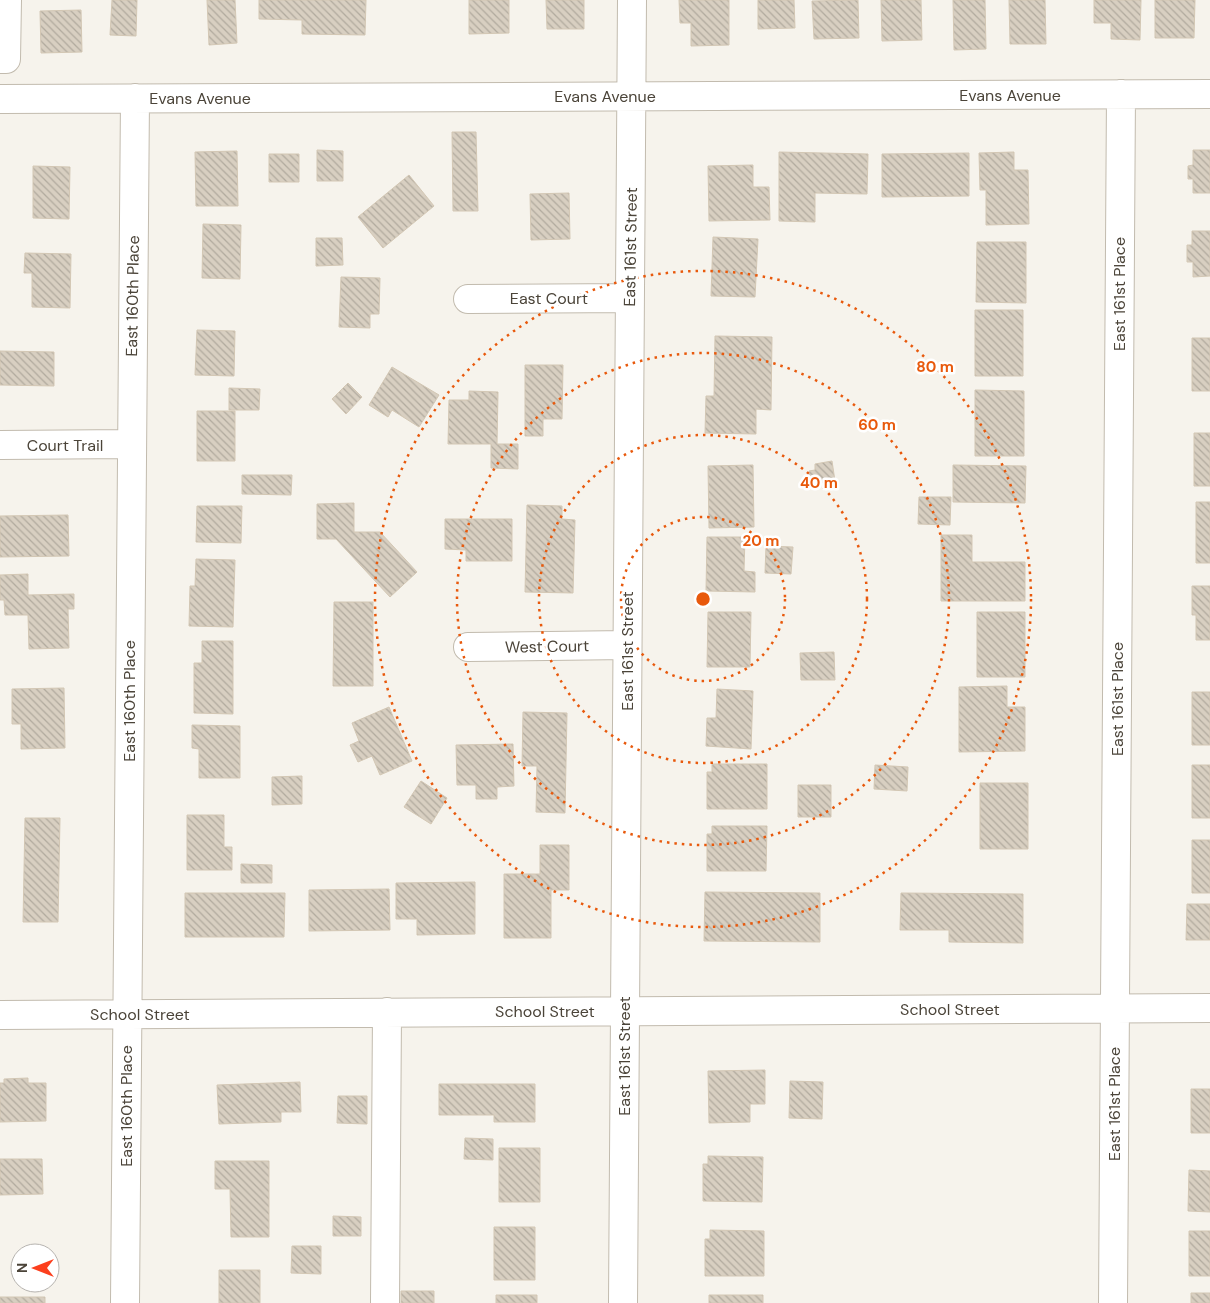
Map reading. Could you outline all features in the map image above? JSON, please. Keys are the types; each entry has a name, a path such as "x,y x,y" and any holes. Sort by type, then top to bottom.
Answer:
{"street":[{"path":"0,59 6,59 7,0"},
{"name":"East 161st Street","path":"623,1303 632,0"},
{"name":"East 161st Place","path":"1113,1303 1120,94"},
{"name":"Evans Avenue","path":"0,99 1210,94"},
{"name":"East 160th Place","path":"125,1303 130,444 135,98"},
{"name":"East Court","path":"468,299 629,298"},
{"name":"Court Trail","path":"0,445 130,444"},
{"name":"West Court","path":"468,646 627,645"},
{"name":"School Street","path":"0,1015 1210,1008"},
{"path":"385,1303 387,1012"}],"building":[{"path":"112,0 137,0 136,36 110,35"},
{"path":"207,0 235,0 237,43 209,45"},
{"path":"259,0 366,0 365,35 302,34 302,20 259,19"},
{"path":"469,0 509,0 509,33 469,34"},
{"path":"546,0 584,0 584,29 547,29"},
{"path":"679,0 729,0 729,45 691,46 691,23 680,23"},
{"path":"758,0 794,0 795,28 758,29"},
{"path":"858,0 859,38 814,39 812,1"},
{"path":"881,0 921,0 922,40 882,41"},
{"path":"953,0 985,0 986,49 954,50"},
{"path":"1009,0 1045,0 1046,44 1010,44"},
{"path":"1094,0 1141,0 1140,40 1111,39 1111,23 1094,23"},
{"path":"1155,0 1195,0 1194,38 1155,38"},
{"path":"81,10 82,52 41,53 40,11"},
{"path":"452,132 476,132 478,211 453,211"},
{"path":"317,150 343,151 343,181 317,181"},
{"path":"1193,150 1210,150 1210,193 1193,193 1193,179 1188,179 1188,166 1193,165"},
{"path":"237,151 238,206 196,206 195,152"},
{"path":"779,152 868,154 867,194 815,193 815,222 779,221"},
{"path":"1014,152 1014,170 1028,170 1029,224 986,225 986,190 980,190 979,153"},
{"path":"969,153 969,196 882,197 882,154"},
{"path":"269,154 299,154 299,182 269,182"},
{"path":"753,165 753,187 769,187 770,220 709,221 708,166"},
{"path":"33,166 70,167 69,219 33,218"},
{"path":"409,175 434,206 383,248 358,217"},
{"path":"569,193 570,239 531,240 530,194"},
{"path":"203,224 241,225 240,279 202,278"},
{"path":"1192,231 1210,231 1210,276 1193,277 1193,262 1187,262 1187,245 1192,245"},
{"path":"713,237 758,239 755,297 711,296"},
{"path":"316,238 342,238 343,265 316,266"},
{"path":"977,242 1026,242 1026,303 976,302"},
{"path":"25,253 71,254 70,308 32,307 32,273 24,273"},
{"path":"341,277 380,278 379,314 370,314 370,328 339,327"},
{"path":"975,310 1023,310 1023,376 975,376"},
{"path":"197,330 235,331 234,376 195,375"},
{"path":"715,336 772,337 771,410 756,409 756,434 705,433 706,396 714,396"},
{"path":"1192,338 1210,338 1210,391 1192,391"},
{"path":"0,351 54,352 54,386 0,385"},
{"path":"525,365 563,365 562,419 543,419 543,436 525,436"},
{"path":"392,367 439,395 419,427 392,410 388,417 369,405"},
{"path":"348,383 362,397 346,414 332,399"},
{"path":"229,388 260,389 259,410 229,410"},
{"path":"975,390 1024,391 1024,456 975,456"},
{"path":"469,391 498,392 497,444 518,444 518,469 491,468 491,444 448,444 449,400 469,400"},
{"path":"197,411 235,411 235,461 197,461"},
{"path":"1194,433 1210,433 1210,486 1194,486"},
{"path":"832,461 835,481 811,484 809,471 815,470 815,464"},
{"path":"753,465 754,527 709,528 708,466"},
{"path":"953,465 1026,466 1025,503 953,502"},
{"path":"242,475 292,475 291,495 242,494"},
{"path":"919,497 951,497 950,525 918,524"},
{"path":"1196,502 1210,502 1210,563 1196,563"},
{"path":"354,503 354,532 380,532 417,572 390,597 336,539 317,539 317,504"},
{"path":"527,505 562,506 562,519 575,520 573,593 525,592"},
{"path":"197,506 242,506 241,543 196,542"},
{"path":"68,515 69,556 0,557 0,516"},
{"path":"445,519 512,519 512,561 466,561 466,550 445,549"},
{"path":"941,535 972,535 972,562 1025,562 1025,601 941,601"},
{"path":"707,537 745,537 744,571 755,572 755,592 706,591"},
{"path":"766,546 793,547 791,574 765,573"},
{"path":"196,559 235,560 233,627 189,626 190,586 195,586"},
{"path":"28,574 28,595 74,594 74,609 68,609 69,648 29,649 28,615 5,615 4,600 0,600 0,575"},
{"path":"1192,586 1210,586 1210,640 1196,640 1196,615 1192,615"},
{"path":"334,602 373,602 373,686 333,686"},
{"path":"708,612 751,612 750,667 707,667"},
{"path":"977,612 1025,612 1025,677 977,677"},
{"path":"202,641 233,641 233,714 194,713 194,663 202,663"},
{"path":"834,652 835,680 801,680 800,653"},
{"path":"1007,686 1007,707 1025,707 1025,751 959,752 959,687"},
{"path":"64,688 65,748 21,749 21,724 12,724 12,689"},
{"path":"717,689 753,691 751,749 706,746 707,718 716,718"},
{"path":"1192,692 1210,692 1210,745 1192,745"},
{"path":"389,707 412,761 380,775 372,756 358,762 350,745 359,741 352,723"},
{"path":"523,712 567,713 565,813 536,812 537,766 522,766"},
{"path":"192,725 240,726 240,778 199,778 199,749 192,748"},
{"path":"513,744 514,786 497,787 497,799 476,799 476,785 457,785 456,745"},
{"path":"712,764 767,764 767,809 707,809 707,772 712,772"},
{"path":"875,765 908,767 907,791 874,789"},
{"path":"1192,765 1210,765 1210,818 1192,818"},
{"path":"302,776 302,804 272,805 272,777"},
{"path":"421,781 447,798 431,824 404,807"},
{"path":"980,783 1028,783 1028,849 980,849"},
{"path":"798,785 831,785 831,817 798,817"},
{"path":"187,815 224,815 224,847 232,847 232,870 187,870"},
{"path":"25,818 60,818 58,922 23,922"},
{"path":"712,826 767,826 766,871 707,871 707,834 712,834"},
{"path":"1192,840 1210,840 1210,893 1192,893"},
{"path":"540,845 569,845 569,890 551,890 551,938 504,938 504,874 540,874"},
{"path":"241,864 272,865 272,883 241,883"},
{"path":"475,882 475,934 417,935 417,919 396,919 396,883"},
{"path":"389,889 390,930 309,931 309,890"},
{"path":"705,892 820,893 820,942 704,941"},
{"path":"185,893 285,893 284,937 185,937"},
{"path":"901,893 1023,894 1023,943 949,942 949,930 900,930"},
{"path":"1187,904 1210,904 1210,940 1186,940"},
{"path":"765,1070 765,1104 750,1104 750,1122 709,1123 708,1071"},
{"path":"28,1078 28,1083 46,1083 46,1121 0,1122 0,1083 4,1083 4,1079"},
{"path":"790,1081 823,1082 822,1119 789,1118"},
{"path":"300,1082 301,1112 281,1112 281,1122 219,1124 217,1085"},
{"path":"439,1084 535,1084 535,1122 494,1122 494,1115 439,1115"},
{"path":"1191,1089 1210,1089 1210,1133 1191,1133"},
{"path":"338,1096 367,1096 367,1124 337,1123"},
{"path":"465,1138 493,1139 493,1160 464,1159"},
{"path":"499,1148 540,1148 540,1202 499,1202"},
{"path":"708,1156 763,1157 762,1202 703,1201 703,1164 708,1164"},
{"path":"0,1159 42,1159 43,1194 0,1195"},
{"path":"215,1161 269,1161 269,1237 231,1237 230,1189 215,1189"},
{"path":"1189,1170 1210,1171 1210,1212 1188,1211"},
{"path":"333,1216 361,1217 361,1236 333,1236"},
{"path":"494,1227 535,1227 535,1280 494,1280"},
{"path":"710,1230 764,1231 764,1276 705,1276 705,1239 710,1239"},
{"path":"1189,1231 1210,1231 1210,1276 1189,1276"},
{"path":"292,1246 321,1246 321,1274 291,1273"},
{"path":"219,1270 260,1270 260,1303 219,1303"},
{"path":"401,1291 434,1291 434,1303 401,1303"},
{"path":"1191,1293 1210,1293 1210,1303 1191,1303"},
{"path":"496,1295 537,1295 537,1303 496,1303"},
{"path":"709,1295 763,1295 763,1303 709,1303"},
{"path":"0,1297 45,1297 45,1303 0,1303"}]}
